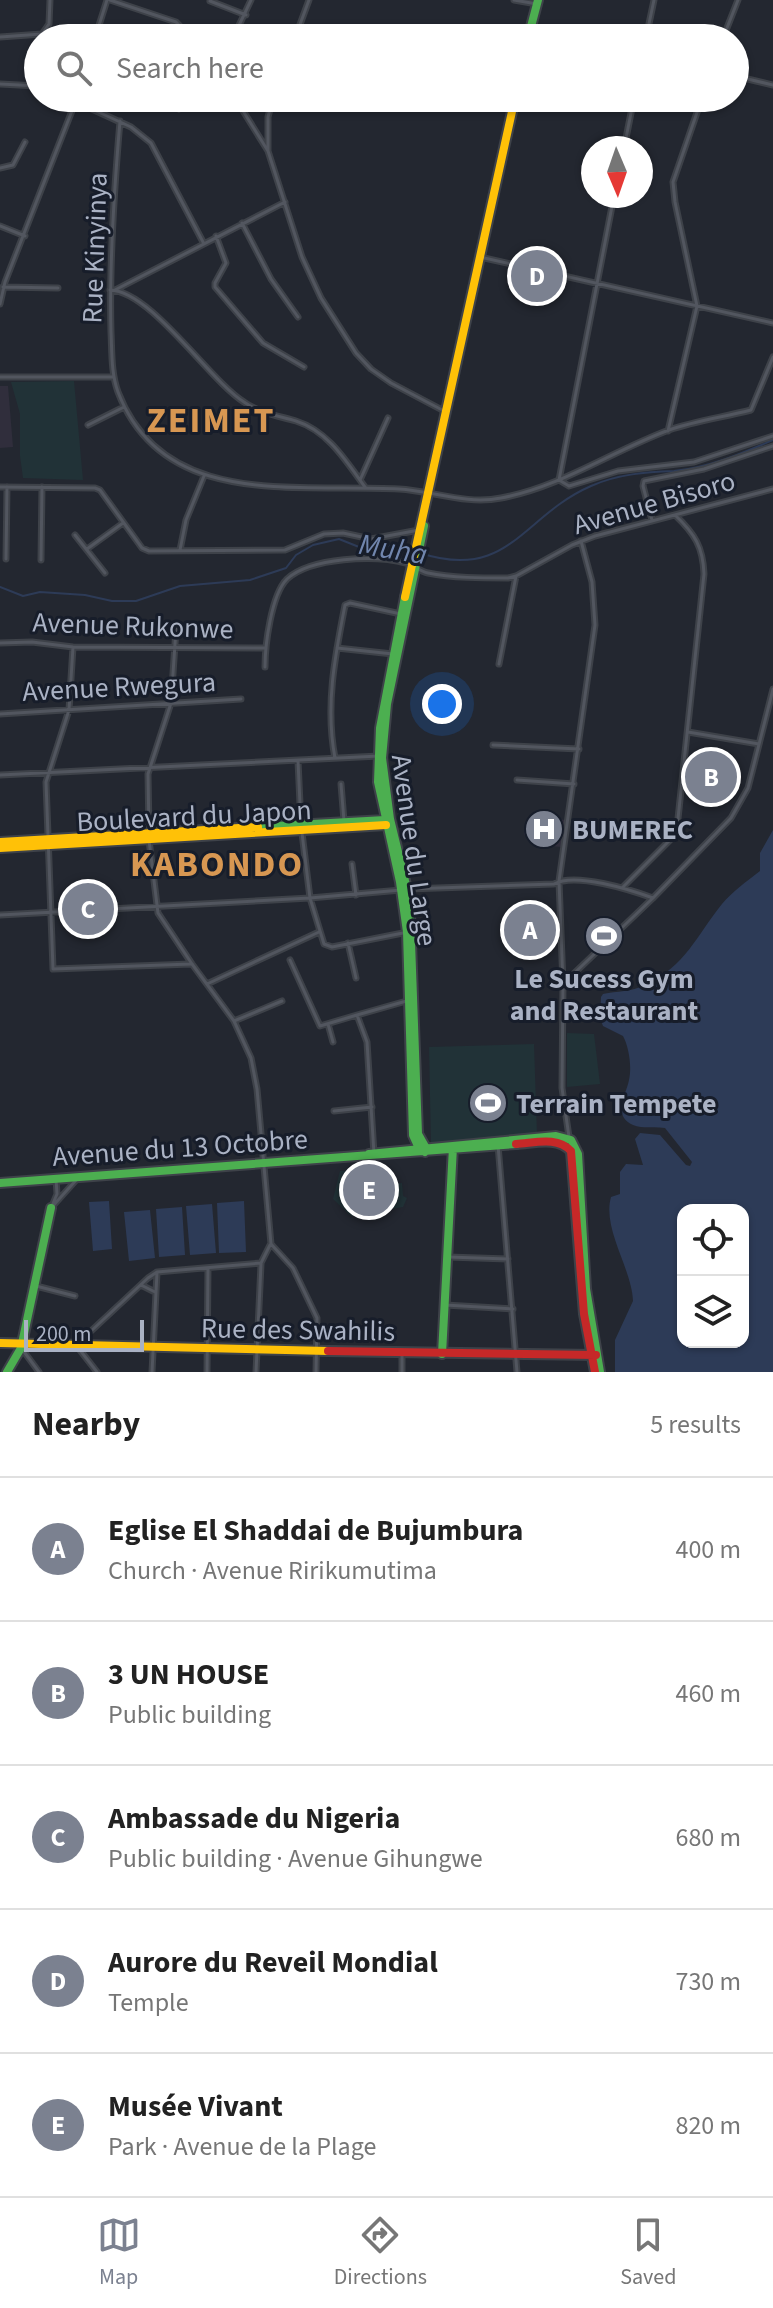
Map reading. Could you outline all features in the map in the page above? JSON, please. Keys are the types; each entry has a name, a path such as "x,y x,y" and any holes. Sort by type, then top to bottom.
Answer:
{"main road":[{"path":"531,24 537,2"},
{"name":"Avenue du Large","path":"413,1138 410,932 388,822 380,756 381,720 512,112"},
{"name":"Avenue du Large","path":"418,546 426,506"},
{"name":"Boulevard du Japon","path":"0,845 388,822"},
{"name":"Avenue du Large","path":"414,1115 424,1150"},
{"path":"401,1150 407,1148 413,1138 424,1150"},
{"path":"374,1154 569,1142 593,1355 598,1372"},
{"path":"442,1354 453,1147"},
{"path":"374,1154 424,1150"},
{"name":"Avenue du 13 Octobre","path":"0,1183 374,1154"},
{"path":"7,1372 21,1345 51,1208"},
{"name":"Rue des Swahilis","path":"0,1343 593,1355"}],"street":[{"path":"49,24 50,0"},
{"path":"100,24 108,0 178,24"},
{"path":"241,24 251,0"},
{"path":"300,24 309,0"},
{"path":"514,0 537,2"},
{"path":"649,24 654,0"},
{"path":"729,24 738,0"},
{"path":"210,1 246,15"},
{"path":"0,37 24,35"},
{"path":"749,79 773,85"},
{"path":"0,84 24,85"},
{"path":"0,304 3,287 72,112"},
{"path":"102,112 137,131 157,150 203,242"},
{"path":"244,112 268,151 302,257 321,298 356,353 391,383 446,412"},
{"path":"268,151 269,112"},
{"path":"626,136 631,112"},
{"path":"668,431 697,306 674,200 673,182 697,112"},
{"name":"Rue Kinyinya","path":"120,121 112,290 113,377 124,407 160,451 204,476 243,485 365,487 487,500 538,489 559,480"},
{"path":"0,168 13,165 25,142"},
{"path":"112,290 285,202"},
{"path":"559,480 612,208"},
{"path":"242,223 271,279 298,317"},
{"path":"0,226 25,236"},
{"path":"216,236 226,263 215,287 263,343 304,367"},
{"path":"480,257 773,323"},
{"path":"3,287 58,288"},
{"path":"112,290 160,319 245,403 319,432 334,446 365,487"},
{"path":"559,480 668,431 752,410 773,357"},
{"path":"0,377 113,377"},
{"path":"88,425 124,407"},
{"path":"360,480 388,418"},
{"path":"559,480 569,486 618,471 690,463 773,436"},
{"path":"652,520 644,481 704,469 773,446"},
{"path":"180,550 186,520 204,476"},
{"path":"0,487 100,490 145,550 285,550 324,534 343,533 371,539 419,530"},
{"path":"6,559 7,487"},
{"path":"41,560 42,487"},
{"name":"Avenue Bisoro","path":"265,667 265,648 279,594 288,579 296,573 333,560 414,561 431,574 516,576 581,541 773,489"},
{"path":"623,887 675,831 702,610 704,559 697,539 674,515"},
{"path":"87,549 124,523"},
{"path":"75,535 105,573"},
{"path":"569,1142 562,1088 563,984 559,881 595,625 592,582 581,541"},
{"path":"499,664 516,576"},
{"path":"335,758 330,721 337,648 347,603 403,614"},
{"path":"176,629 171,703 149,767 149,838 156,905 192,964 234,1021 254,1066 271,1244 261,1263 256,1372"},
{"name":"Avenue Rukonwe","path":"0,643 32,642 73,647 265,648"},
{"path":"73,647 69,710 46,782 53,969 192,964"},
{"path":"337,648 395,655"},
{"path":"563,984 653,898 727,822 740,804 750,782 773,689"},
{"name":"Avenue Rwegura","path":"0,714 241,699"},
{"path":"686,732 759,744"},
{"path":"493,745 579,749"},
{"path":"0,775 380,756"},
{"path":"298,759 301,829 310,898 319,932 328,946 410,932"},
{"path":"517,780 574,784"},
{"path":"341,784 345,826"},
{"path":"352,864 356,895"},
{"path":"0,915 554,884 559,881 623,887 653,898"},
{"path":"207,984 319,932"},
{"path":"348,943 356,978"},
{"path":"290,960 320,1026 412,1000"},
{"path":"234,1021 282,1001"},
{"path":"357,1015 367,1042 374,1154"},
{"path":"328,1024 333,1042"},
{"path":"334,1111 372,1107"},
{"path":"498,1144 517,1372"},
{"path":"51,1208 79,1177"},
{"path":"51,1208 57,1194 56,1179"},
{"path":"271,1244 293,1268 317,1321 316,1372"},
{"path":"447,1257 508,1259"},
{"path":"97,1372 76,1345 140,1284 157,1272 261,1263"},
{"path":"207,1372 208,1266"},
{"path":"152,1372 157,1272"},
{"path":"140,1284 155,1292"},
{"path":"34,1286 75,1296"},
{"path":"445,1305 513,1309"},
{"path":"21,1345 39,1372"},
{"path":"402,1353 402,1372"}],"shaded area":[{"path":"74,381 83,480 23,478 20,414 11,382"},
{"path":"0,386 8,386 13,447 0,448"},
{"name":"BUMEREC","path":"535,816 565,820 561,847 532,844 524,834 526,820"},
{"path":"567,1033 594,1034 600,1084 567,1087"},
{"path":"534,1044 537,1134 431,1143 429,1047"},
{"path":"378,1163 394,1184 402,1183 403,1196 407,1198 403,1207 351,1216 333,1199 340,1171 353,1170 354,1165"}],"water":[{"path":"773,830 773,1372 615,1372 615,1340 633,1301 610,1222 611,1197 620,1194 620,1172 626,1164 643,1165 635,1139 640,1133 660,1135 686,1165 690,1166 692,1162 665,1128 633,1125 623,1116 622,1105 630,1075 628,1051 623,1036 603,1026 600,1018 601,997 603,994 640,987 671,969 726,899 760,871 760,853"},
{"path":"109,1201 112,1249 93,1251 89,1202"},
{"path":"244,1201 246,1252 219,1253 217,1203"},
{"path":"212,1204 216,1253 190,1255 186,1206"},
{"path":"182,1207 185,1255 159,1257 156,1209"},
{"path":"150,1210 155,1258 129,1261 124,1212"}],"waterway":[{"name":"Muha","path":"420,553 450,560 475,559 513,542 567,499 591,486 632,474 700,467 773,440"},
{"name":"Muha","path":"0,587 23,596 40,592 136,601 180,586 250,580 286,568 296,555 313,545 339,539 364,549 396,545 414,551"}],"traffic: fast":[{"path":"532,24 538,0"},
{"path":"424,526 387,704 382,758 390,819 410,915 418,1134 427,1150"},
{"path":"405,597 380,728 378,782 400,882 407,932 413,1135 425,1152"},
{"path":"258,827 385,820"},
{"path":"369,1154 556,1136 571,1140 578,1154 586,1289 600,1372"},
{"path":"0,1183 516,1144"},
{"path":"442,1354 453,1147"},
{"path":"7,1372 21,1348 51,1208"}],"traffic: slow":[{"path":"405,597 512,112"},
{"path":"0,848 386,825"},
{"path":"0,842 258,827"},
{"path":"0,1343 328,1351"}],"traffic: jam":[{"path":"516,1144 552,1142 571,1151 584,1314 595,1372"},
{"path":"328,1351 596,1355"}],"place":[{"name":"Aurore du Reveil Mondial","path":"537,276"},
{"name":"3 UN HOUSE","path":"711,777"},
{"name":"BUMEREC","path":"544,829"},
{"name":"Ambassade du Nigeria","path":"88,909"},
{"name":"Eglise El Shaddai de Bujumbura","path":"530,930"},
{"name":"Le Sucess Gym and Restaurant","path":"604,936"},
{"name":"Terrain Tempete","path":"488,1103"},
{"name":"Musée Vivant","path":"369,1190"}],"district":[{"name":"ZEIMET","path":"211,419"},
{"name":"KABONDO","path":"217,863"}]}
